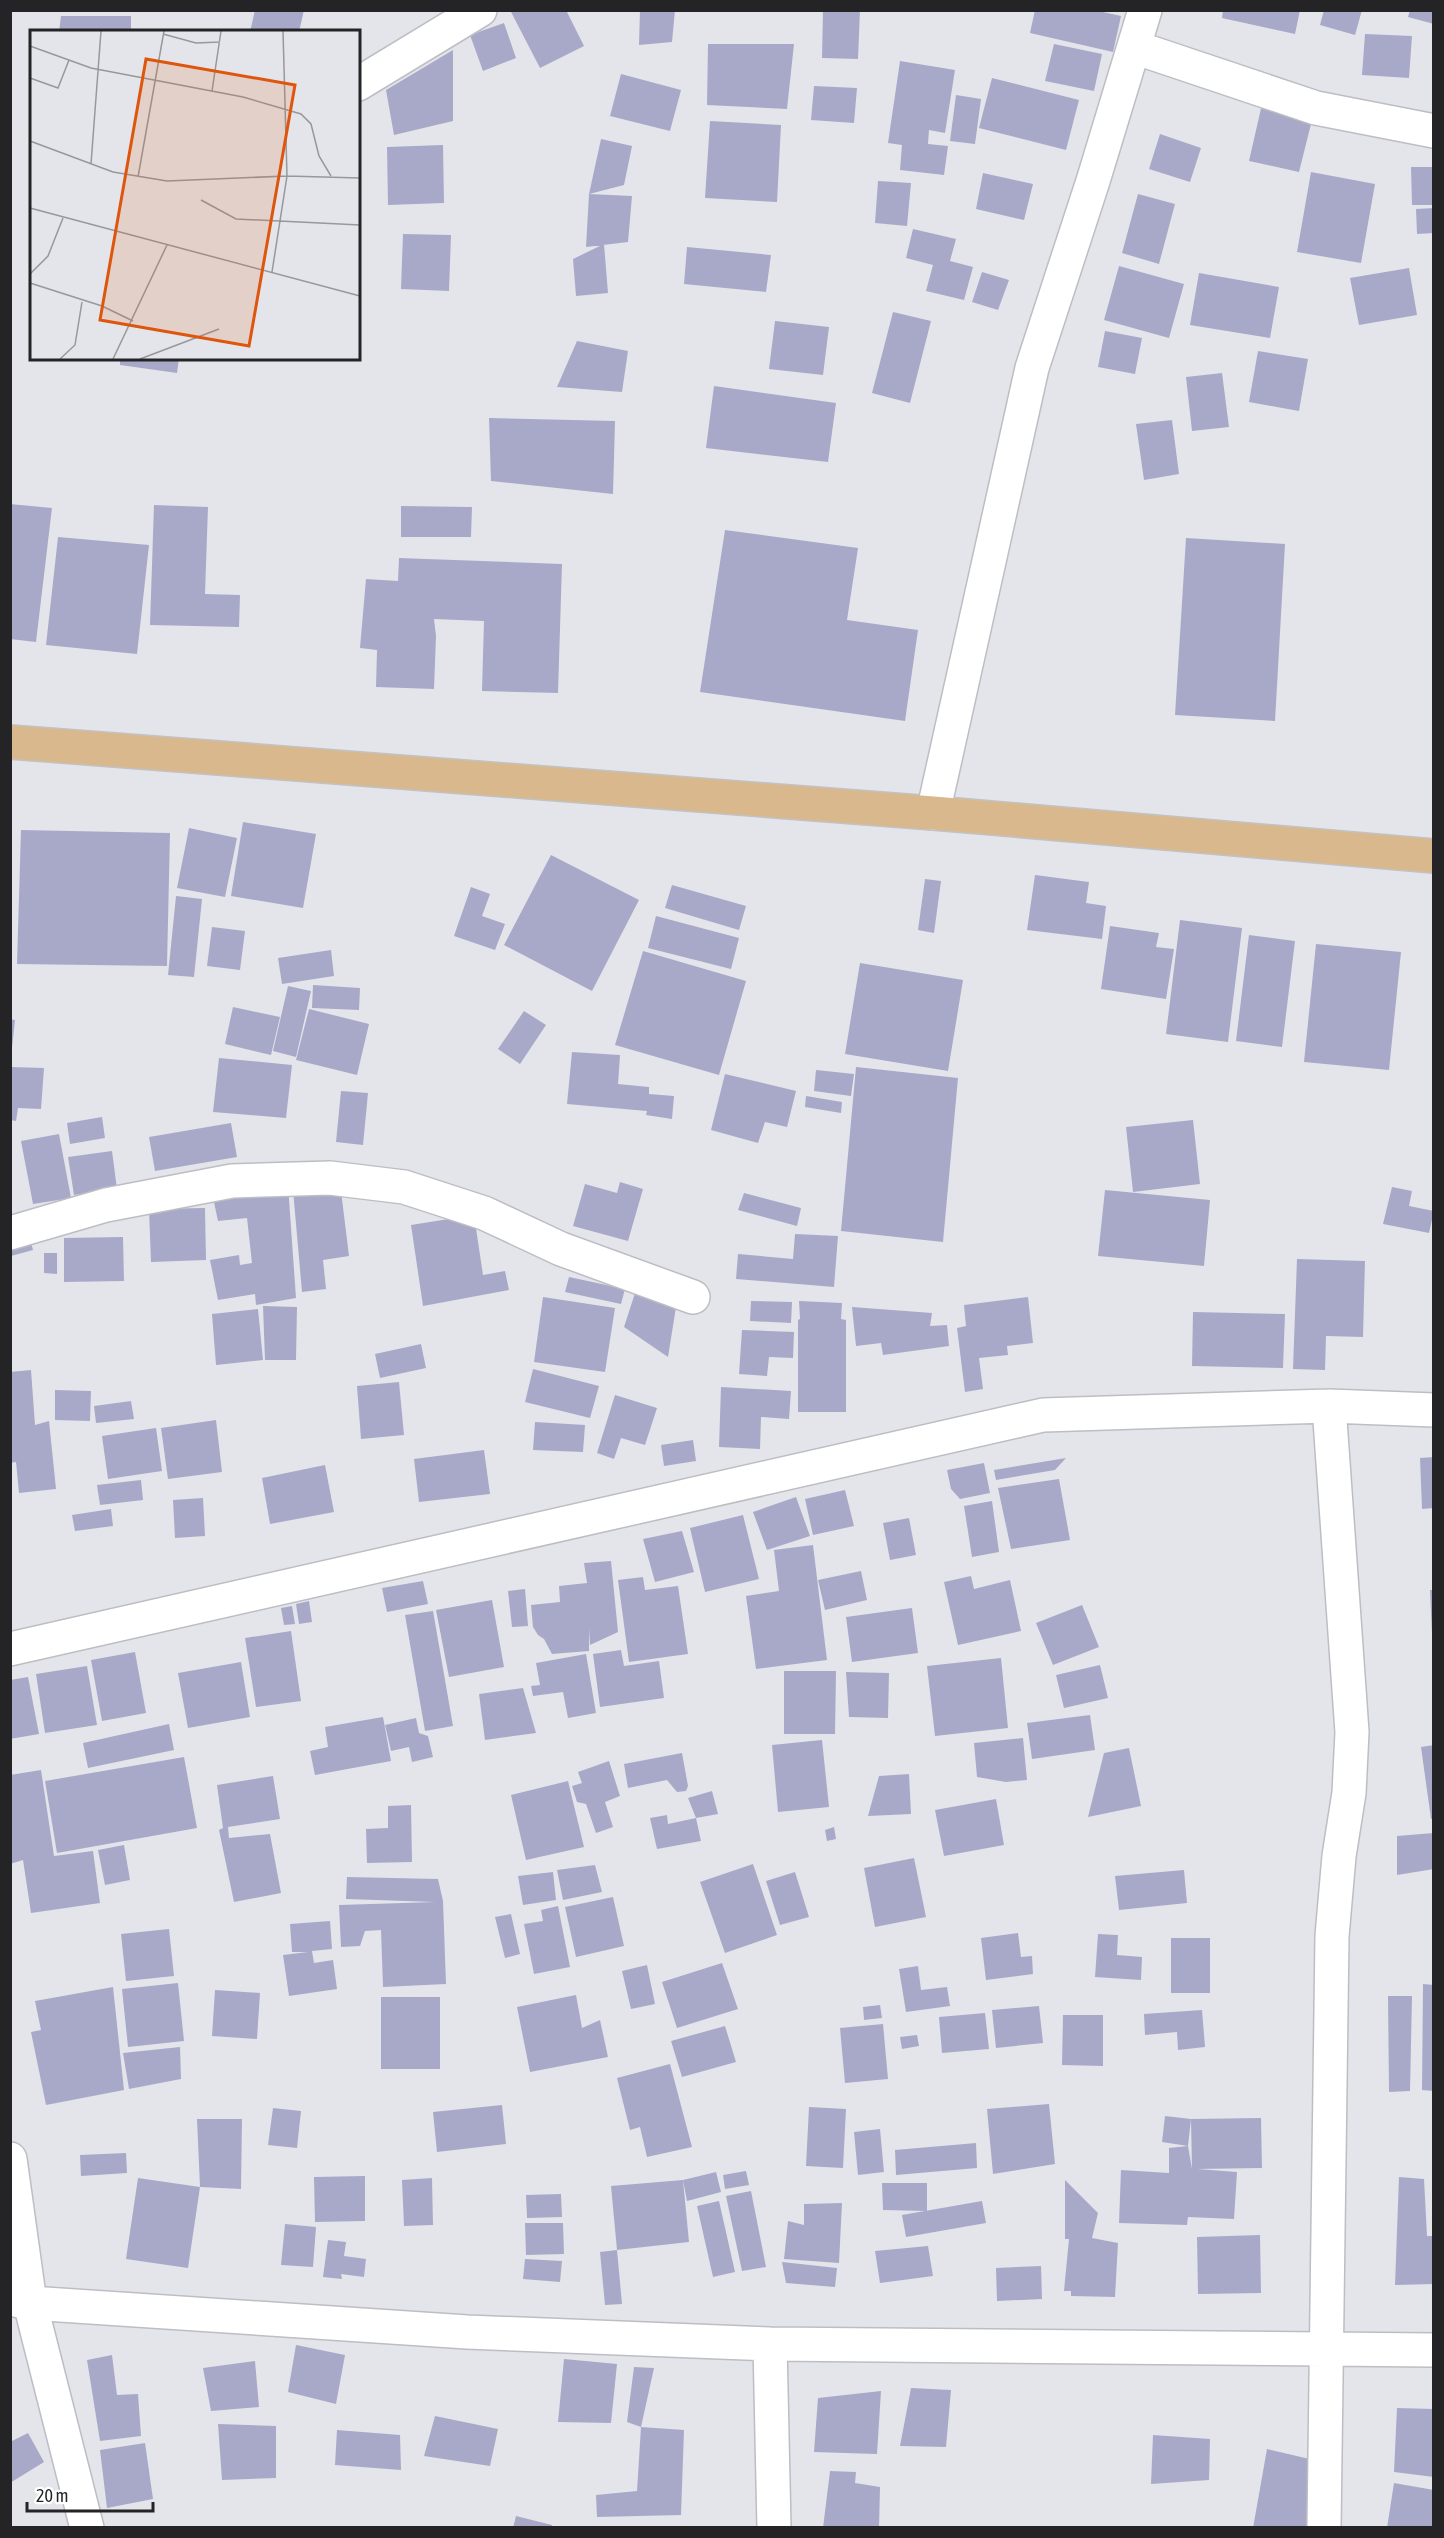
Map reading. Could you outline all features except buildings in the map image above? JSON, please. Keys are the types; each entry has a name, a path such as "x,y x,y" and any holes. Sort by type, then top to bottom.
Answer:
{"main road":[{"path":"10,742 933,813 1434,856"}],"street":[{"path":"360,83 480,10"},
{"path":"933,813 1032,368 1093,181 1145,10"},
{"path":"1134,47 1316,108 1434,131"},
{"path":"10,1233 106,1205 232,1181 330,1178 404,1187 484,1213 561,1250 693,1297"},
{"path":"10,1649 1042,1415 1329,1406 1434,1410"},
{"path":"1324,2528 1332,1936 1339,1856 1349,1793 1352,1732 1329,1406"},
{"path":"10,2159 20,2301 87,2528"},
{"path":"20,2301 467,2332 771,2344 1325,2347 1434,2350"},
{"path":"771,2344 774,2528"}]}
